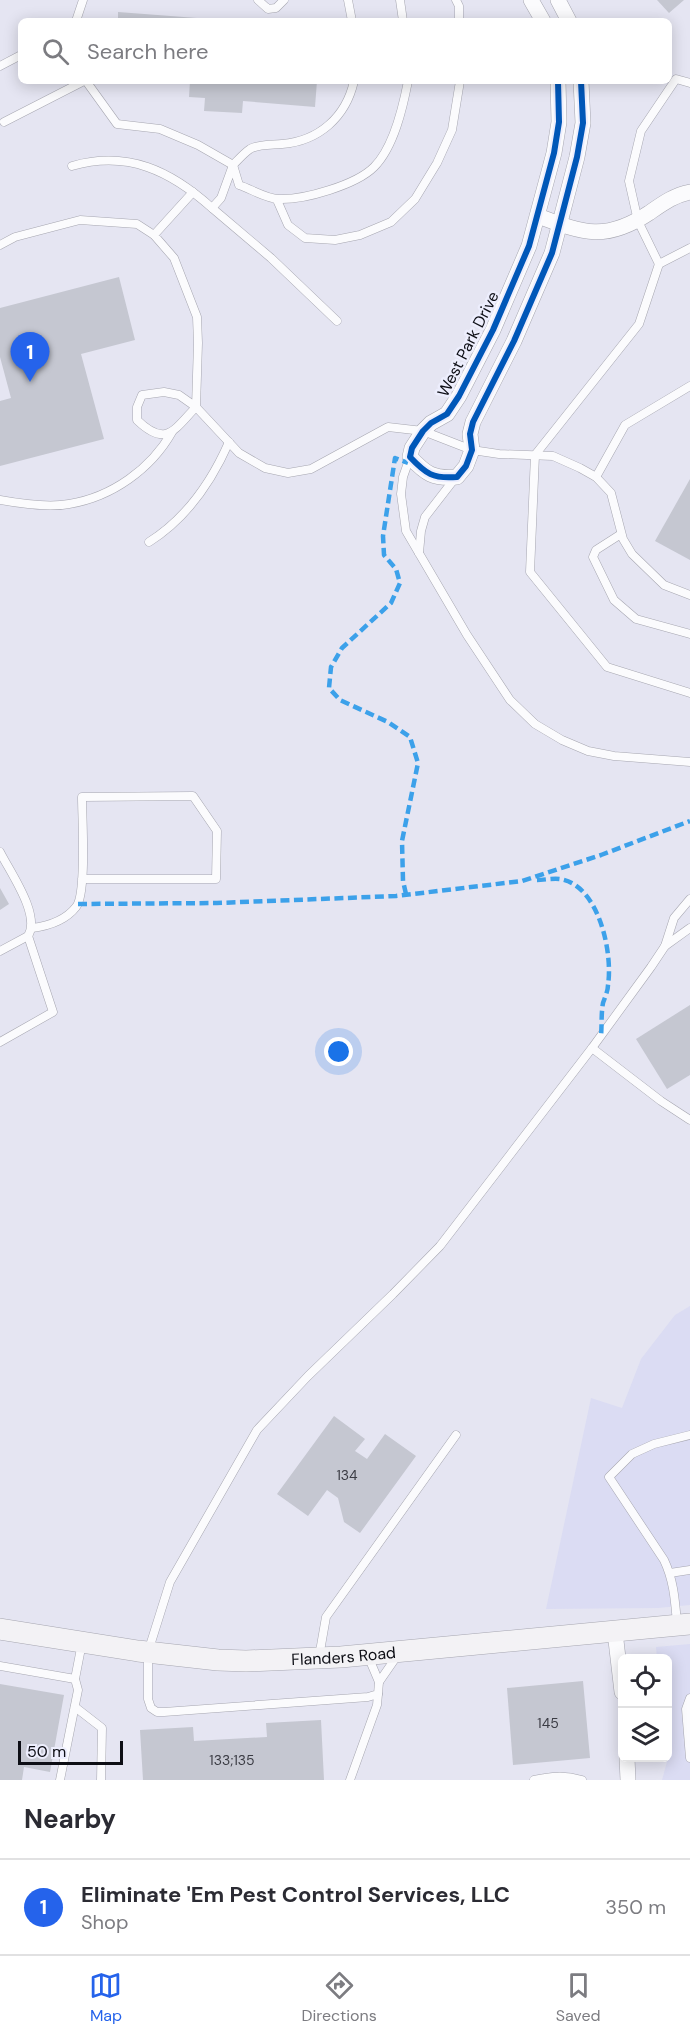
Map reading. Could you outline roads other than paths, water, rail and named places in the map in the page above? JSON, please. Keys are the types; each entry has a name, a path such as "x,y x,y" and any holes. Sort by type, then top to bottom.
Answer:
{"main road":[{"name":"Flanders Road","path":"0,1629 82,1643 218,1660 319,1658 400,1652 683,1625"}],"street":[{"path":"531,0 541,18"},
{"path":"558,0 567,18"},
{"name":"West Park Drive","path":"410,457 412,448 423,431 431,423 447,414 459,396 516,280 529,246 554,153 559,122 558,84"},
{"path":"410,457 420,468 440,478 457,477 466,466 472,450 470,434 473,422 552,253 578,158 583,123 581,84"},
{"path":"537,216 560,224 601,233 618,231 678,194 690,192"},
{"path":"615,1632 618,1658"},
{"path":"627,1762 628,1780"}],"lane":[{"path":"77,18 83,0"},
{"path":"258,0 268,9 276,8 284,0"},
{"path":"348,0 351,18"},
{"path":"400,0 403,18"},
{"path":"456,0 459,6 459,18"},
{"path":"0,66 18,57"},
{"path":"690,83 676,79 641,131 629,181 638,220 659,264 639,324 535,455 530,572 607,668 690,693"},
{"path":"4,122 79,84"},
{"path":"87,84 117,124 160,129 198,145 233,165 239,185 277,200 315,194 347,183 374,167 390,143 403,112 408,84"},
{"path":"212,208 221,198 233,165 252,147 292,144 317,135 340,114 350,96 353,84"},
{"path":"277,200 288,225 305,238 335,240 360,235 391,222 415,199 437,163 452,130 460,84"},
{"path":"72,166 84,162 110,160 136,163 171,177 193,192 271,258 337,321"},
{"path":"154,235 193,192"},
{"path":"0,245 15,237 80,220 136,224 154,235 174,258 197,316 198,343 196,407 172,432 162,449 140,471 107,492 69,505 34,505 0,500"},
{"path":"659,264 690,248"},
{"path":"596,477 625,425 690,386"},
{"path":"172,432 162,435 148,431 137,420 136,407 142,395 164,392 179,395 196,407 238,453 265,468 288,473 311,469 388,427 423,431 472,450 499,454 553,456 596,477 611,493 621,534 632,554 664,585 690,595"},
{"path":"149,542 184,514 201,494 229,442"},
{"name":"West Park Drive","path":"410,457 403,477 401,494 406,531 467,634 510,700 535,724 562,740 588,751 615,756 690,762"},
{"path":"419,554 425,517 457,477"},
{"path":"621,534 596,550 593,557 614,600 636,620 690,634"},
{"path":"0,951 30,932 49,926 77,906 82,893 82,879 82,797 193,796 217,831 216,879 82,879"},
{"path":"0,852 30,910 30,932 52,1012 0,1042"},
{"path":"378,1694 368,1697 157,1712 150,1708 148,1699 148,1652 170,1582 257,1430 308,1376 440,1246 592,1048 665,946 674,918 690,899"},
{"path":"665,946 690,928"},
{"path":"592,1048 661,1101 690,1120"},
{"path":"319,1658 326,1617 456,1435"},
{"path":"683,1625 670,1573 664,1560 609,1477 632,1454 654,1444 690,1435"},
{"path":"670,1573 690,1570"},
{"path":"60,1780 78,1690 75,1679 82,1643"},
{"path":"379,1682 400,1652"},
{"path":"350,1780 377,1705 379,1682 367,1654"},
{"path":"0,1666 75,1679"},
{"path":"690,1698 686,1709 690,1758"},
{"path":"75,1707 102,1728 101,1780"},
{"path":"534,1780 548,1776 570,1776 582,1780"}],"place":[{"name":"Eliminate 'Em Pest Control Services, LLC","path":"30,382"}]}
